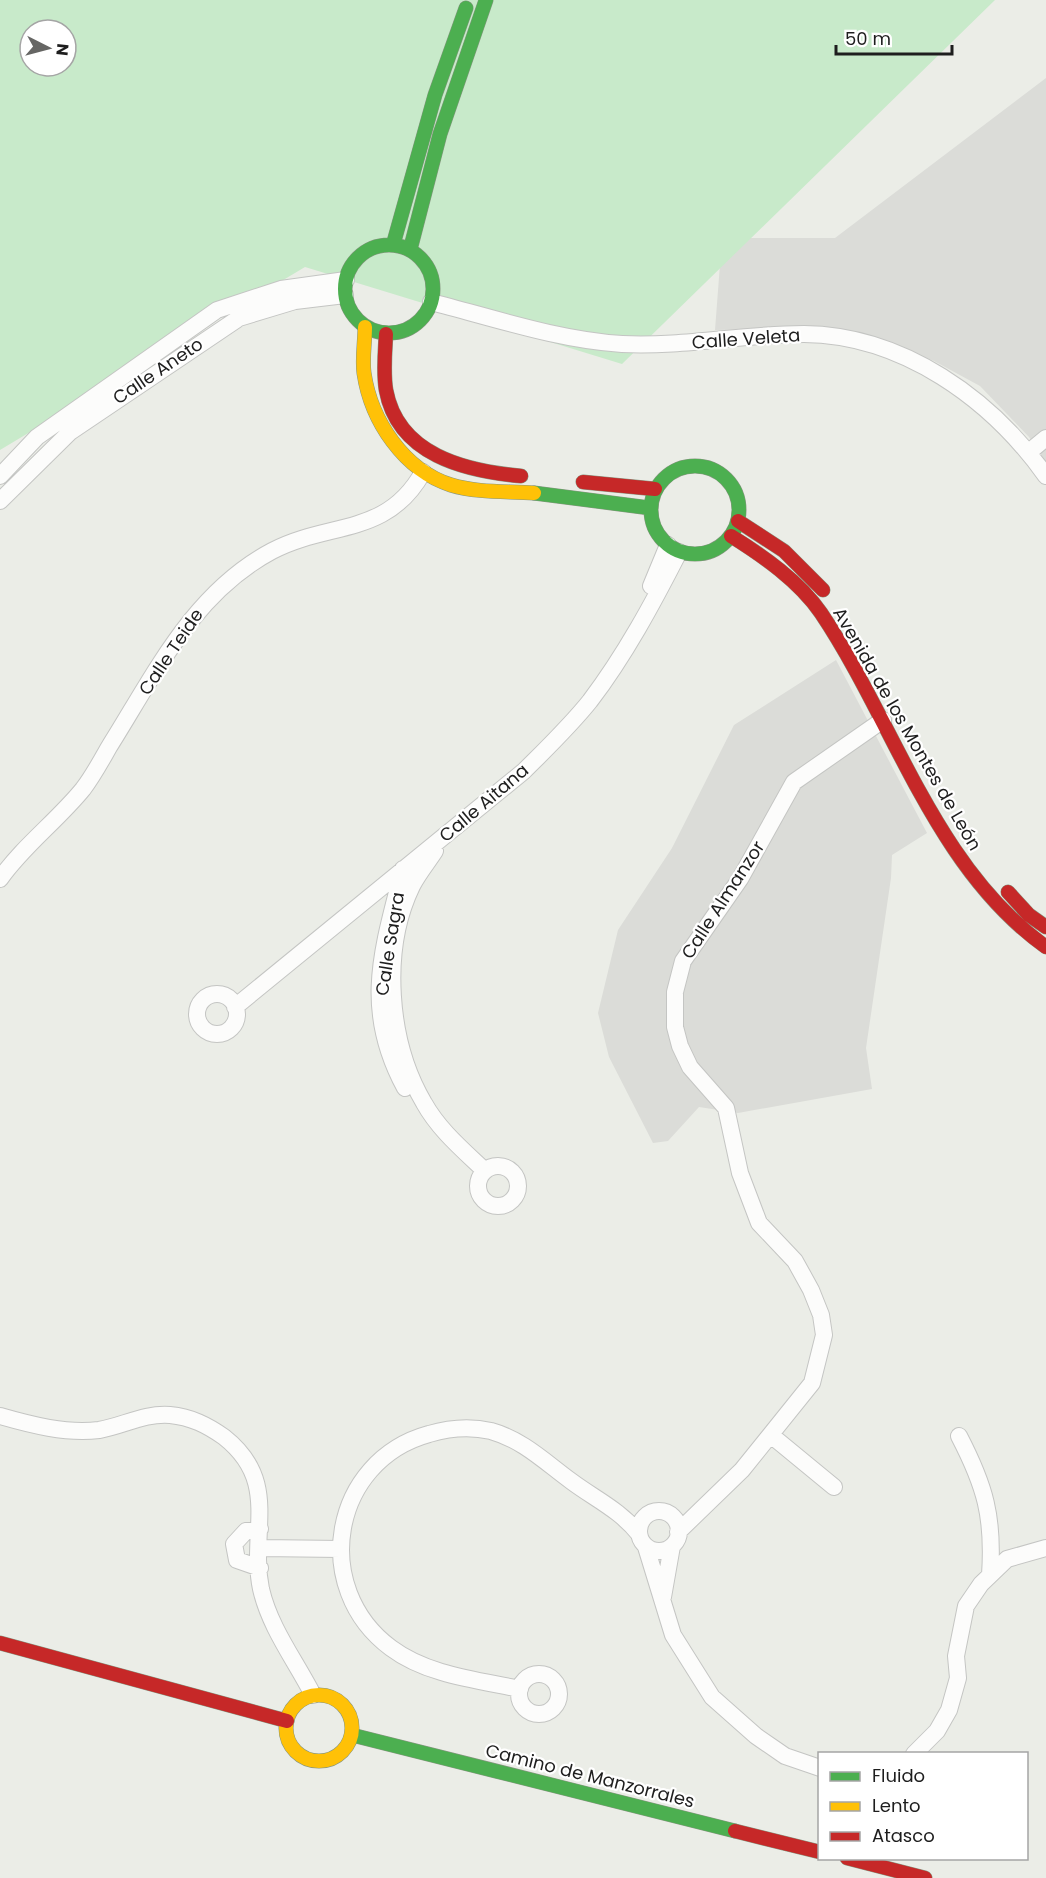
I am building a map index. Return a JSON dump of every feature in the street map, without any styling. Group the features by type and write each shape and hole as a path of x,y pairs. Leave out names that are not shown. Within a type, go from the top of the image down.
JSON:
{"street":[{"path":"393,245 428,112 444,62 470,0"},
{"path":"410,250 440,134 486,0"},
{"path":"381,245 393,245 410,250 422,260 430,272 434,287 425,316 414,326 401,332 386,334 365,327 352,313 345,287 358,257 381,245"},
{"name":"Calle Aneto","path":"0,476 37,438 217,310 280,289 345,287"},
{"name":"Calle Aneto","path":"0,501 70,432 239,318 345,287"},
{"name":"Calle Veleta","path":"431,302 586,340 622,344 660,344 805,334 859,342 900,355 946,379 980,403 1029,452 1046,476"},
{"path":"365,327 364,376 373,409 387,434 406,457 423,472 449,484 475,489 591,498 650,508"},
{"path":"386,334 384,374 388,399 410,436 430,454 451,465 473,472 530,477"},
{"path":"1029,452 1046,438"},
{"path":"690,465 711,468 729,480 736,493 739,507 738,521 730,537 707,553 693,554 673,548 655,528 650,508 655,489 664,477 676,469 690,465"},
{"name":"Calle Teide","path":"0,879 83,789 183,627 209,598 233,577 273,551 381,516 412,491 423,472"},
{"path":"564,480 655,489"},
{"name":"Avenida de los Montes de León","path":"738,521 770,539 830,597"},
{"name":"Avenida de los Montes de León","path":"730,537 761,554 791,579 820,612 968,871 982,890 1020,929 1046,947"},
{"name":"Calle Aitana","path":"405,864 446,835 524,771 590,700 654,602 673,548"},
{"name":"Calle Aitana","path":"232,1003 388,894 405,864 507,776 579,698 650,589 673,548"},
{"name":"Avenida de los Montes de León","path":"852,637 869,666"},
{"name":"Calle Almanzor","path":"675,1539 707,1502 726,1489 772,1436 812,1383 824,1335 821,1316 811,1290 795,1261 759,1223 740,1173 726,1108 690,1066 680,1046 675,1027 675,992 683,961 740,879 794,782 883,720"},
{"name":"Calle Sagra","path":"388,894 412,886 446,835"},
{"name":"Avenida de los Montes de León","path":"977,856 1029,915 1046,927"},
{"name":"Calle Sagra","path":"405,864 388,894 399,924 392,982 395,1029 406,1064 424,1103 446,1134 483,1175"},
{"path":"0,1416 67,1430 98,1430 146,1416 170,1415 198,1420 237,1447 256,1476 261,1500 261,1588 274,1627 313,1695"},
{"name":"Calle Almanzor","path":"520,1689 429,1669 391,1648 361,1619 340,1566 340,1531 365,1474 387,1452 415,1437 452,1427 490,1431 519,1442 573,1482 611,1505 643,1540"},
{"path":"772,1436 834,1487"},
{"path":"959,1436 977,1471 987,1500 992,1553 990,1575"},
{"name":"Calle Almanzor","path":"611,1505 659,1513 707,1502"},
{"path":"662,1603 667,1562 675,1539 676,1521 659,1513 641,1521 643,1540 662,1603 680,1649 712,1697 756,1736 785,1756 818,1768"},
{"path":"260,1529 246,1531 234,1544 237,1560 260,1568"},
{"path":"643,1540 659,1551 675,1539"},
{"path":"260,1548 340,1549"},
{"path":"916,1752 937,1731 949,1710 958,1678 956,1656 960,1624 966,1606 990,1575 1007,1559 1046,1548"},
{"path":"0,1643 287,1721"},
{"path":"313,1695 335,1698 350,1714 352,1735 341,1753 322,1761 312,1760 294,1750 286,1731 287,1721 296,1704 313,1695"},
{"name":"Camino de Manzorrales","path":"352,1735 818,1852"},
{"path":"855,1860 925,1878"}],"shaded area":[{"path":"1046,78 1046,462 1029,437 980,386 934,361 883,340 832,328 715,330 722,238 835,238"},
{"path":"836,660 927,833 892,855 891,878 866,1048 872,1089 738,1113 699,1107 668,1141 653,1143 609,1057 598,1013 618,930 672,848 734,725"}],"green space":[{"path":"0,0 995,0 622,364 305,267 0,450"}],"traffic: fast":[{"path":"410,250 440,134 486,0"},
{"path":"393,245 435,95 466,8"},
{"path":"389,245 414,252 426,264 433,289 426,314 414,326 389,333 364,326 352,314 345,289 352,264 364,252 389,245"},
{"path":"686,466 704,466 720,473 732,485 739,501 739,510 739,519 732,535 720,547 704,554 686,554 670,547 658,535 651,519 651,501 658,485 670,473 686,466"},
{"path":"534,493 650,508"},
{"path":"352,1735 735,1831"}],"traffic: slow":[{"path":"365,327 363,367 368,391 382,426 405,456 434,478 461,488 534,493"},
{"path":"319,1695 332,1697 347,1710 352,1728 350,1741 337,1756 319,1761 306,1759 291,1746 286,1728 288,1715 301,1700 319,1695"}],"traffic: jam":[{"path":"386,334 384,369 386,390 393,412 404,430 437,456 457,464 478,470 521,476"},
{"path":"583,482 655,489"},
{"path":"738,521 784,551 823,590"},
{"path":"731,536 780,570 812,601 847,656 945,835 974,877 1007,914 1046,947"},
{"path":"1008,892 1029,915 1046,927"},
{"path":"0,1643 287,1721"},
{"path":"735,1831 818,1852"},
{"path":"855,1860 925,1878"}]}
